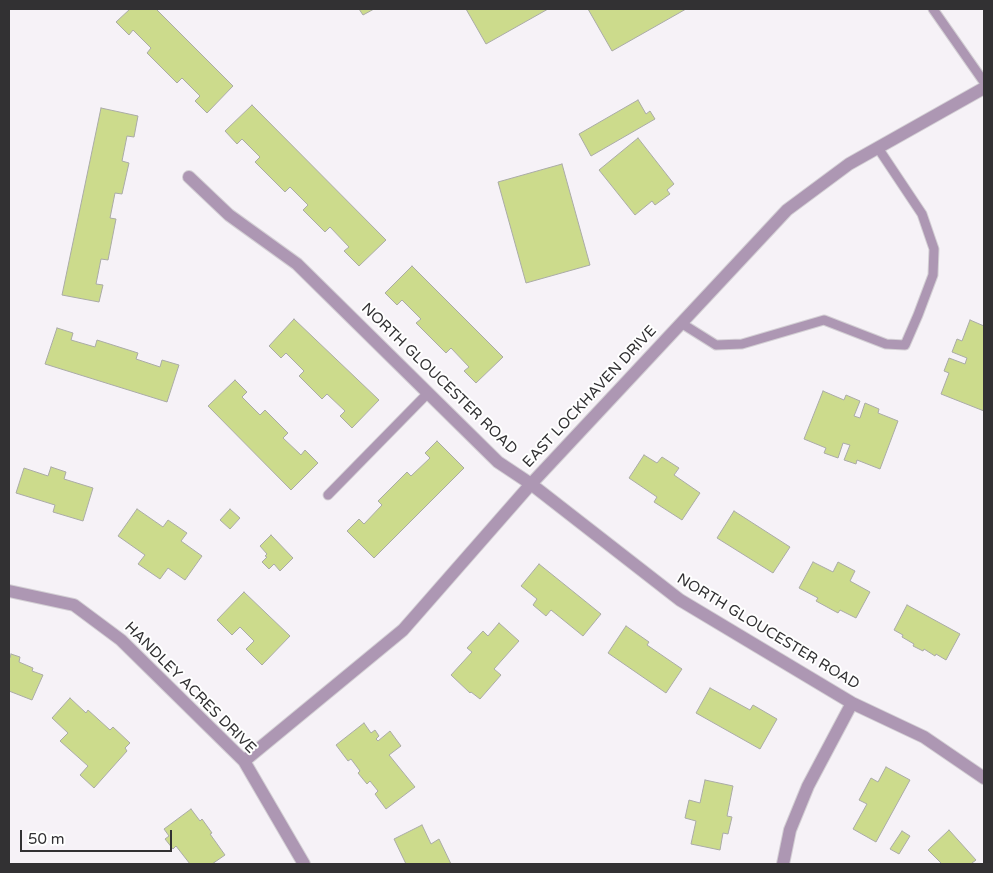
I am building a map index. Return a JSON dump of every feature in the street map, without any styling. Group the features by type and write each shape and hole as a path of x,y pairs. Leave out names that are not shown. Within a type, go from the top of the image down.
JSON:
{"street":[{"name":"EAST LOCKHAVEN DRIVE","path":"244,761 402,630 532,484 787,210 849,164 984,88"},
{"name":"NORTH GLOUCESTER ROAD","path":"189,176 229,216 297,264 498,462 532,484 680,600 852,702 924,738 984,778"},
{"name":"HANDLEY ACRES DRIVE","path":"9,591 74,605 121,640 244,761 304,864"},
{"path":"783,864 790,830 808,786 852,702"}],"lane":[{"path":"933,9 984,82"},
{"path":"681,324 716,345 742,344 824,320 886,344 905,345 932,276 934,250 922,214 878,148"},
{"path":"328,496 428,393"}],"building":[{"path":"130,9 156,9 233,86 207,113 195,101 200,96 182,78 177,83 147,53 151,48 133,30 129,35 116,22"},
{"path":"359,9 374,9 363,15"},
{"path":"466,9 548,9 486,44"},
{"path":"588,9 686,9 612,51"},
{"path":"638,100 646,114 650,111 655,119 591,156 579,134"},
{"path":"252,105 386,240 359,266 344,251 349,247 330,227 325,232 303,210 308,205 290,187 285,192 255,162 260,157 242,139 237,144 225,131"},
{"path":"101,108 138,116 134,137 127,136 122,161 129,163 122,194 115,193 110,218 116,219 108,260 101,259 96,284 103,285 99,302 62,295"},
{"path":"638,138 674,184 667,190 670,194 655,205 652,201 635,215 599,170"},
{"path":"562,164 590,265 526,283 498,182"},
{"path":"412,266 503,357 476,383 464,371 469,367 451,348 446,353 416,323 421,319 402,300 397,305 385,293"},
{"path":"294,319 379,400 352,428 340,416 345,411 327,394 322,399 299,376 304,371 286,353 281,358 269,346"},
{"path":"970,320 984,326 984,411 941,394 949,373 944,371 949,358 965,364 967,358 952,352 957,339 962,341"},
{"path":"57,328 73,333 71,340 95,347 97,340 138,353 136,359 160,367 162,360 179,365 167,402 45,364"},
{"path":"235,380 247,392 242,397 260,415 265,410 288,433 283,438 301,455 305,450 318,463 291,490 208,406"},
{"path":"823,391 844,400 846,395 860,401 854,416 860,418 865,403 879,409 878,413 898,421 880,469 857,460 856,464 844,460 850,445 843,443 838,458 824,453 826,448 804,439"},
{"path":"437,441 464,468 374,558 347,531 359,519 364,524 382,505 378,501 407,472 411,476 430,458 425,453"},
{"path":"644,455 657,463 662,457 679,468 674,475 700,493 682,520 654,502 657,497 629,478"},
{"path":"51,467 66,472 64,479 93,488 83,521 53,512 55,505 16,493 24,468 48,476"},
{"path":"137,509 163,527 168,520 187,533 181,541 202,556 185,580 168,568 160,579 138,564 145,555 118,536"},
{"path":"230,509 240,518 230,529 220,520"},
{"path":"734,511 790,547 773,573 717,538"},
{"path":"271,535 293,558 280,571 274,564 269,569 262,562 267,557 265,556 267,554 260,546"},
{"path":"813,562 833,572 838,562 855,571 850,581 870,592 856,618 840,610 838,613 816,601 818,598 799,588"},
{"path":"539,564 601,614 583,636 551,610 546,616 533,605 537,599 521,586"},
{"path":"244,592 290,636 262,665 246,649 254,641 240,627 232,635 217,620"},
{"path":"907,605 960,634 946,660 936,654 935,656 924,649 923,651 913,646 914,644 894,630"},
{"path":"499,623 519,641 494,669 501,675 480,699 470,693 451,675 472,652 467,648 483,631 488,636"},
{"path":"626,626 649,642 647,645 682,669 666,693 608,653"},
{"path":"11,654 20,657 19,662 33,668 32,671 43,675 32,700 9,691 9,658"},
{"path":"710,688 750,710 753,705 777,719 760,749 696,713"},
{"path":"70,698 86,713 88,710 110,730 113,727 130,743 125,748 127,751 94,788 80,775 88,766 60,741 68,733 52,718"},
{"path":"364,723 371,733 375,730 379,736 376,739 378,741 390,731 401,746 389,755 415,787 386,809 375,794 378,791 370,781 367,784 358,773 360,771 351,759 348,761 336,745"},
{"path":"886,767 910,780 876,842 853,829 867,804 859,800 871,778 878,782"},
{"path":"705,780 733,786 727,816 732,817 728,834 723,833 720,850 691,844 696,821 685,818 689,800 700,803"},
{"path":"191,809 200,821 202,819 225,855 212,864 190,864 176,846 173,849 165,839 169,836 164,829"},
{"path":"422,825 431,844 439,839 451,864 406,864 394,839"},
{"path":"949,830 976,860 972,863 974,864 942,864 928,850"},
{"path":"902,831 910,836 899,854 890,849"}]}
